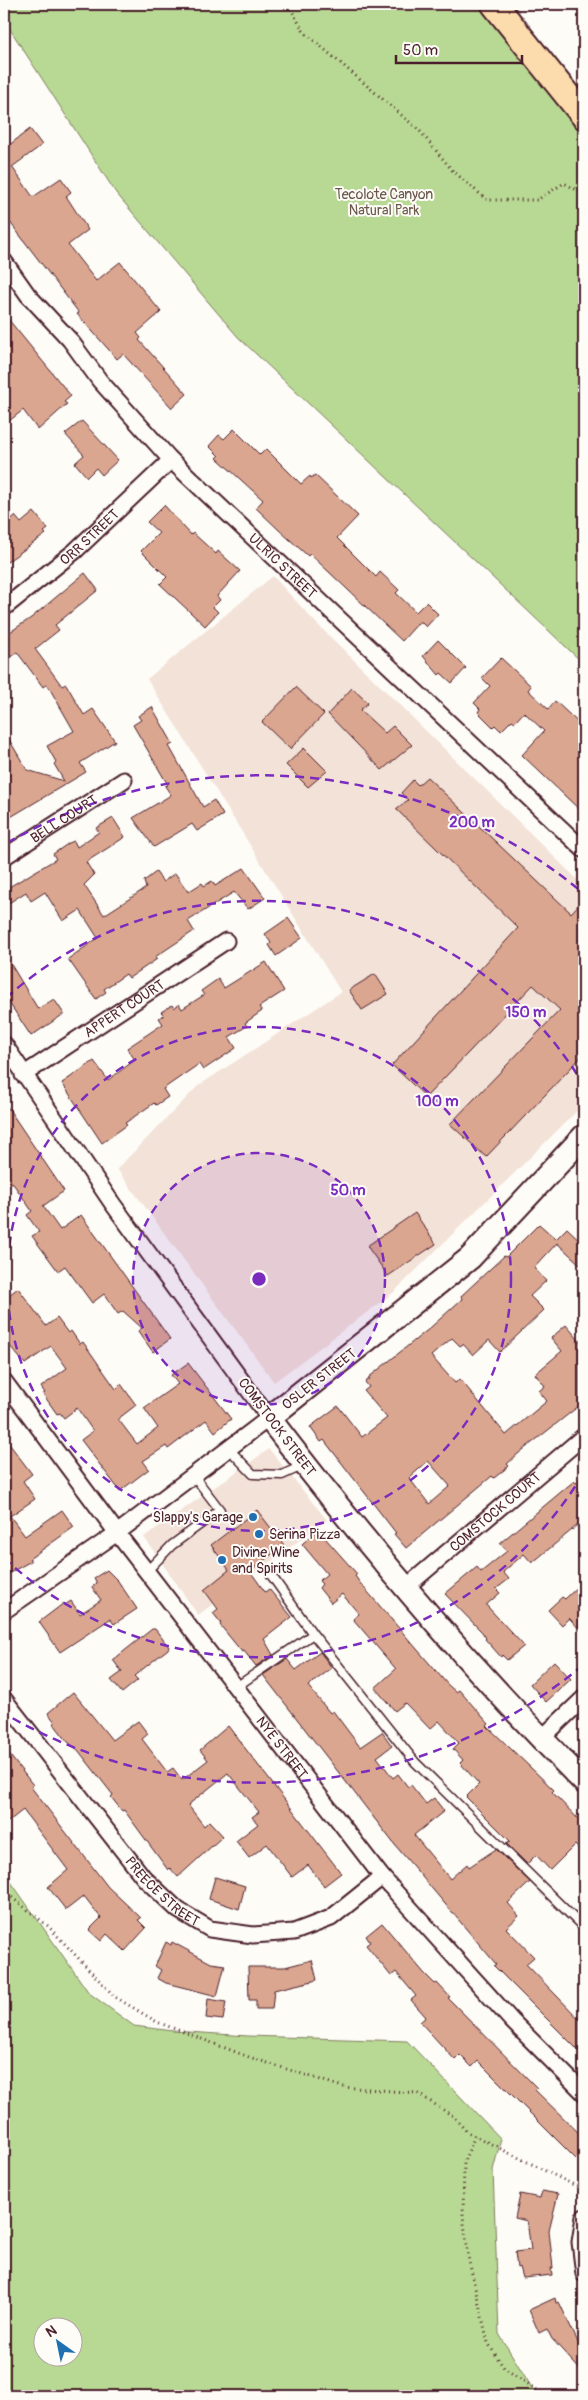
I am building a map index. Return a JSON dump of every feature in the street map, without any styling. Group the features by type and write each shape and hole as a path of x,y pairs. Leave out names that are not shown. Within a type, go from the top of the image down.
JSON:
{"main road":[{"path":"494,4 584,116"}],"street":[{"name":"ULRIC STREET","path":"4,261 28,295 70,340 100,380 171,460 584,850"},
{"name":"ORR STREET","path":"4,608 75,551 171,460"},
{"name":"BELL COURT","path":"4,857 124,780"},
{"name":"APPERT COURT","path":"23,1075 226,941"},
{"name":"COMSTOCK STREET","path":"4,1044 23,1075 112,1203 269,1418 305,1464 405,1588 542,1739 584,1782"},
{"name":"OSLER STREET","path":"4,1611 117,1533 194,1476 470,1258 584,1136"},
{"name":"NYE STREET","path":"4,1381 117,1533 382,1877 512,2021 584,2093"},
{"name":"COMSTOCK COURT","path":"405,1588 584,1436"},
{"path":"542,1739 584,1698"},
{"name":"PREECE STREET","path":"4,1699 144,1878 178,1910 210,1930 253,1935 294,1932 331,1918 382,1877"},
{"path":"584,2217 580,2242 584,2274"}],"lane":[{"path":"229,1449 253,1474 282,1475 305,1464"},
{"path":"147,1571 172,1545 220,1510 194,1476"},
{"path":"271,1575 313,1634 415,1762 584,1928"},
{"path":"236,1687 313,1634"}],"path":[{"path":"288,4 304,32 419,130 452,170 487,200 537,200 564,183 584,194"},
{"path":"4,1892 48,1926 115,1996 157,2022 249,2057 342,2086 417,2093 453,2116 467,2132 584,2190"},
{"path":"475,2136 464,2161 463,2216 469,2261 488,2343 504,2368 546,2396"}],"shaded area":[{"path":"273,576 315,622 584,886 584,1104 394,1292 274,1382 117,1169 198,1086 341,992 147,679"},
{"path":"269,1449 327,1520 198,1615 144,1537"}],"green space":[{"name":"Tecolote Canyon Natural Park","path":"4,4 478,4 584,132 584,664 238,337 116,193 4,20"},
{"path":"4,1872 89,1993 134,2026 173,2031 248,2036 407,2041 501,2139 493,2170 499,2334 537,2396 4,2396"}],"building":[{"path":"30,129 42,145 12,167 33,197 61,178 71,192 66,196 88,230 68,245 96,281 120,262 161,312 137,333 141,338 139,340 187,394 172,408 123,354 117,359 77,314 79,313 9,221 4,225 4,149"},
{"path":"4,314 71,396 64,402 67,404 38,430 23,410 4,425"},
{"path":"82,421 118,460 102,475 96,468 87,477 75,463 84,455 65,434"},
{"path":"234,429 260,455 266,449 301,484 310,476 311,478 315,475 358,516 337,538 376,577 380,572 399,590 396,593 416,612 426,602 438,614 426,627 420,621 402,641 310,554 308,556 256,508 263,500 217,458 219,456 209,446 219,435 224,439"},
{"path":"164,505 191,535 193,533 216,554 218,551 240,571 217,596 220,600 213,607 218,612 205,626 160,584 167,577 141,551 159,533 147,522"},
{"path":"34,512 48,529 44,532 46,534 4,564 4,525 15,516 21,523"},
{"path":"85,573 98,590 55,625 59,630 35,649 62,686 66,684 84,715 93,709 115,741 80,763 86,772 4,821 4,731 27,770 64,781 54,764 56,762 47,746 74,731 47,684 43,687 17,652 4,662 4,636 31,618"},
{"path":"438,640 466,668 452,683 441,673 439,675 423,656"},
{"path":"501,658 531,686 528,690 548,709 555,701 584,728 584,774 578,781 584,787 584,814 522,755 544,731 524,712 515,722 512,720 501,731 495,725 493,727 478,712 480,709 474,703 490,686 482,678"},
{"path":"296,687 324,714 290,749 262,722"},
{"path":"352,688 368,703 360,710 385,733 393,726 412,745 382,770 328,714"},
{"path":"152,707 173,744 169,746 203,807 214,800 223,815 197,831 192,824 154,847 133,818 171,795 165,786 168,785 133,725 141,720 138,716"},
{"path":"304,748 327,771 308,787 286,765"},
{"path":"427,777 571,913 584,899 584,1054 486,1157 450,1124 560,1010 533,985 426,1097 392,1065 518,928 396,809 408,800 401,793 413,780 418,785"},
{"path":"113,818 125,837 86,862 94,875 84,885 104,915 146,888 144,881 156,872 163,882 175,873 188,892 202,883 204,886 212,881 215,886 244,868 265,898 248,909 234,892 188,921 194,931 155,957 157,959 129,978 126,974 104,989 106,992 96,999 68,959 98,938 80,910 63,921 45,892 31,901 26,892 4,906 4,890 56,859 53,854 69,843 74,841 77,847 99,832 96,828"},
{"path":"288,918 302,938 276,956 265,934"},
{"path":"4,953 38,1009 54,999 64,1014 31,1036 4,995"},
{"path":"266,962 284,991 259,1007 262,1011 245,1023 247,1026 229,1037 236,1048 203,1070 199,1064 163,1089 168,1097 156,1105 154,1103 125,1123 127,1125 102,1143 62,1083 94,1061 108,1080 135,1060 127,1048 163,1024 159,1018 164,1015 161,1012 172,1005 174,1008 179,1004 182,1009 204,995 201,991 218,979 224,988"},
{"path":"375,974 388,994 362,1010 349,990"},
{"path":"4,1102 64,1191 43,1206 60,1230 81,1215 170,1339 153,1352 138,1331 142,1328 123,1311 118,1314 104,1294 92,1303 65,1266 58,1271 32,1236 39,1232 27,1215 32,1211 12,1182 4,1188"},
{"path":"415,1213 436,1244 388,1276 367,1246"},
{"path":"539,1224 556,1239 567,1228 584,1244 584,1268 557,1243 534,1268 546,1281 530,1296 544,1310 500,1352 489,1340 473,1355 463,1344 460,1346 452,1338 431,1356 455,1383 460,1379 506,1435 547,1401 539,1391 545,1386 535,1374 562,1351 551,1338 566,1325 584,1346 584,1402 519,1453 507,1464 509,1466 494,1478 492,1476 406,1548 324,1440 321,1442 310,1427 338,1406 362,1437 387,1418 364,1391 369,1387 365,1382 430,1328 462,1299 461,1296 504,1256 506,1257","holes":["428,1461 450,1486 429,1504 409,1478"]},
{"path":"18,1288 46,1326 57,1318 68,1333 71,1331 80,1344 83,1342 116,1389 121,1384 136,1405 118,1419 137,1444 158,1428 144,1408 178,1384 171,1375 188,1363 231,1419 215,1432 206,1420 168,1449 166,1446 143,1461 149,1469 120,1491 81,1440 93,1431 77,1408 64,1418 60,1413 57,1414 43,1394 45,1393 41,1387 67,1368 51,1346 25,1364 4,1339 4,1299"},
{"path":"4,1437 32,1474 23,1481 35,1499 10,1516 25,1536 62,1510 74,1527 29,1559 31,1561 4,1576"},
{"path":"584,1475 584,1520 532,1563 524,1554 503,1572 509,1579 496,1589 500,1593 486,1605 524,1646 507,1660 502,1655 501,1657 485,1639 482,1632 445,1594 477,1567 481,1572 507,1551 500,1543 574,1481 576,1483"},
{"path":"257,1510 284,1545 250,1571 265,1592 269,1589 292,1617 264,1639 273,1655 256,1666 220,1625 221,1623 213,1613 218,1609 204,1590 229,1570 211,1545"},
{"path":"318,1530 357,1574 355,1576 360,1583 448,1685 456,1692 459,1690 489,1724 487,1726 554,1790 552,1792 584,1825 584,1854 575,1845 550,1870 536,1855 527,1864 506,1843 510,1841 466,1797 479,1784 460,1763 463,1760 453,1749 459,1743 439,1721 430,1729 405,1703 395,1711 375,1688 396,1669 353,1619 359,1614 342,1594 331,1603 319,1588 322,1584 319,1581 327,1574 302,1544"},
{"path":"107,1570 118,1581 137,1609 114,1624 110,1619 60,1652 39,1622 64,1603 65,1605 71,1601 80,1614 101,1600 92,1587 97,1583 94,1578"},
{"path":"584,1581 584,1634 569,1618 562,1625 548,1610 562,1597 565,1599"},
{"path":"152,1629 155,1629 169,1647 134,1676 138,1680 122,1693 111,1680 122,1672 113,1660"},
{"path":"320,1652 332,1668 308,1686 330,1713 333,1711 360,1747 382,1732 392,1746 377,1757 393,1778 398,1774 408,1787 411,1785 426,1804 434,1798 444,1811 414,1835 450,1879 467,1864 469,1867 496,1849 530,1882 508,1903 519,1916 506,1928 534,1957 526,1964 584,2024 584,2056 494,1966 496,1964 395,1845 263,1675 287,1659 296,1670"},
{"path":"554,1661 571,1679 546,1702 530,1684"},
{"path":"73,1692 112,1740 138,1721 148,1734 142,1739 167,1772 173,1768 182,1780 208,1760 200,1750 228,1726 341,1873 324,1886 308,1865 292,1877 267,1844 249,1858 236,1841 258,1824 252,1817 259,1812 228,1773 188,1805 204,1826 209,1821 223,1836 178,1877 170,1868 168,1870 124,1810 122,1811 111,1797 113,1795 78,1750 68,1742 54,1724 55,1722 48,1713"},
{"path":"4,1748 33,1785 31,1787 108,1887 141,1918 138,1920 146,1928 125,1951 107,1934 101,1941 89,1930 101,1918 84,1896 66,1910 48,1887 68,1870 23,1810 4,1825"},
{"path":"215,1877 245,1886 239,1909 209,1899"},
{"path":"382,1923 424,1973 435,1984 437,1983 450,1997 448,1998 537,2088 535,2090 584,2138 584,2151 576,2159 478,2061 472,2067 460,2055 455,2060 420,2022 426,2017 411,2000 416,1996 396,1972 391,1976 366,1945 370,1942 366,1936"},
{"path":"166,1942 171,1945 172,1942 211,1963 225,1965 217,1996 166,1983 157,1978 161,1970 155,1966"},
{"path":"312,1960 317,1980 274,1990 272,2009 256,2009 256,2000 249,2000 248,1967 285,1967"},
{"path":"208,1999 226,2002 223,2020 206,2018"},
{"path":"542,2191 558,2194 549,2231 552,2275 523,2278 520,2267 517,2268 515,2252 531,2250 527,2221 515,2218 520,2194 540,2198"},
{"path":"555,2298 556,2303 559,2302 584,2355 584,2374 552,2339 547,2329 539,2333 529,2310"}],"place":[{"name":"Slappy's Garage","path":"253,1517"},
{"name":"Serina Pizza","path":"259,1534"},
{"name":"Divine Wine and Spirits","path":"222,1560"}]}
